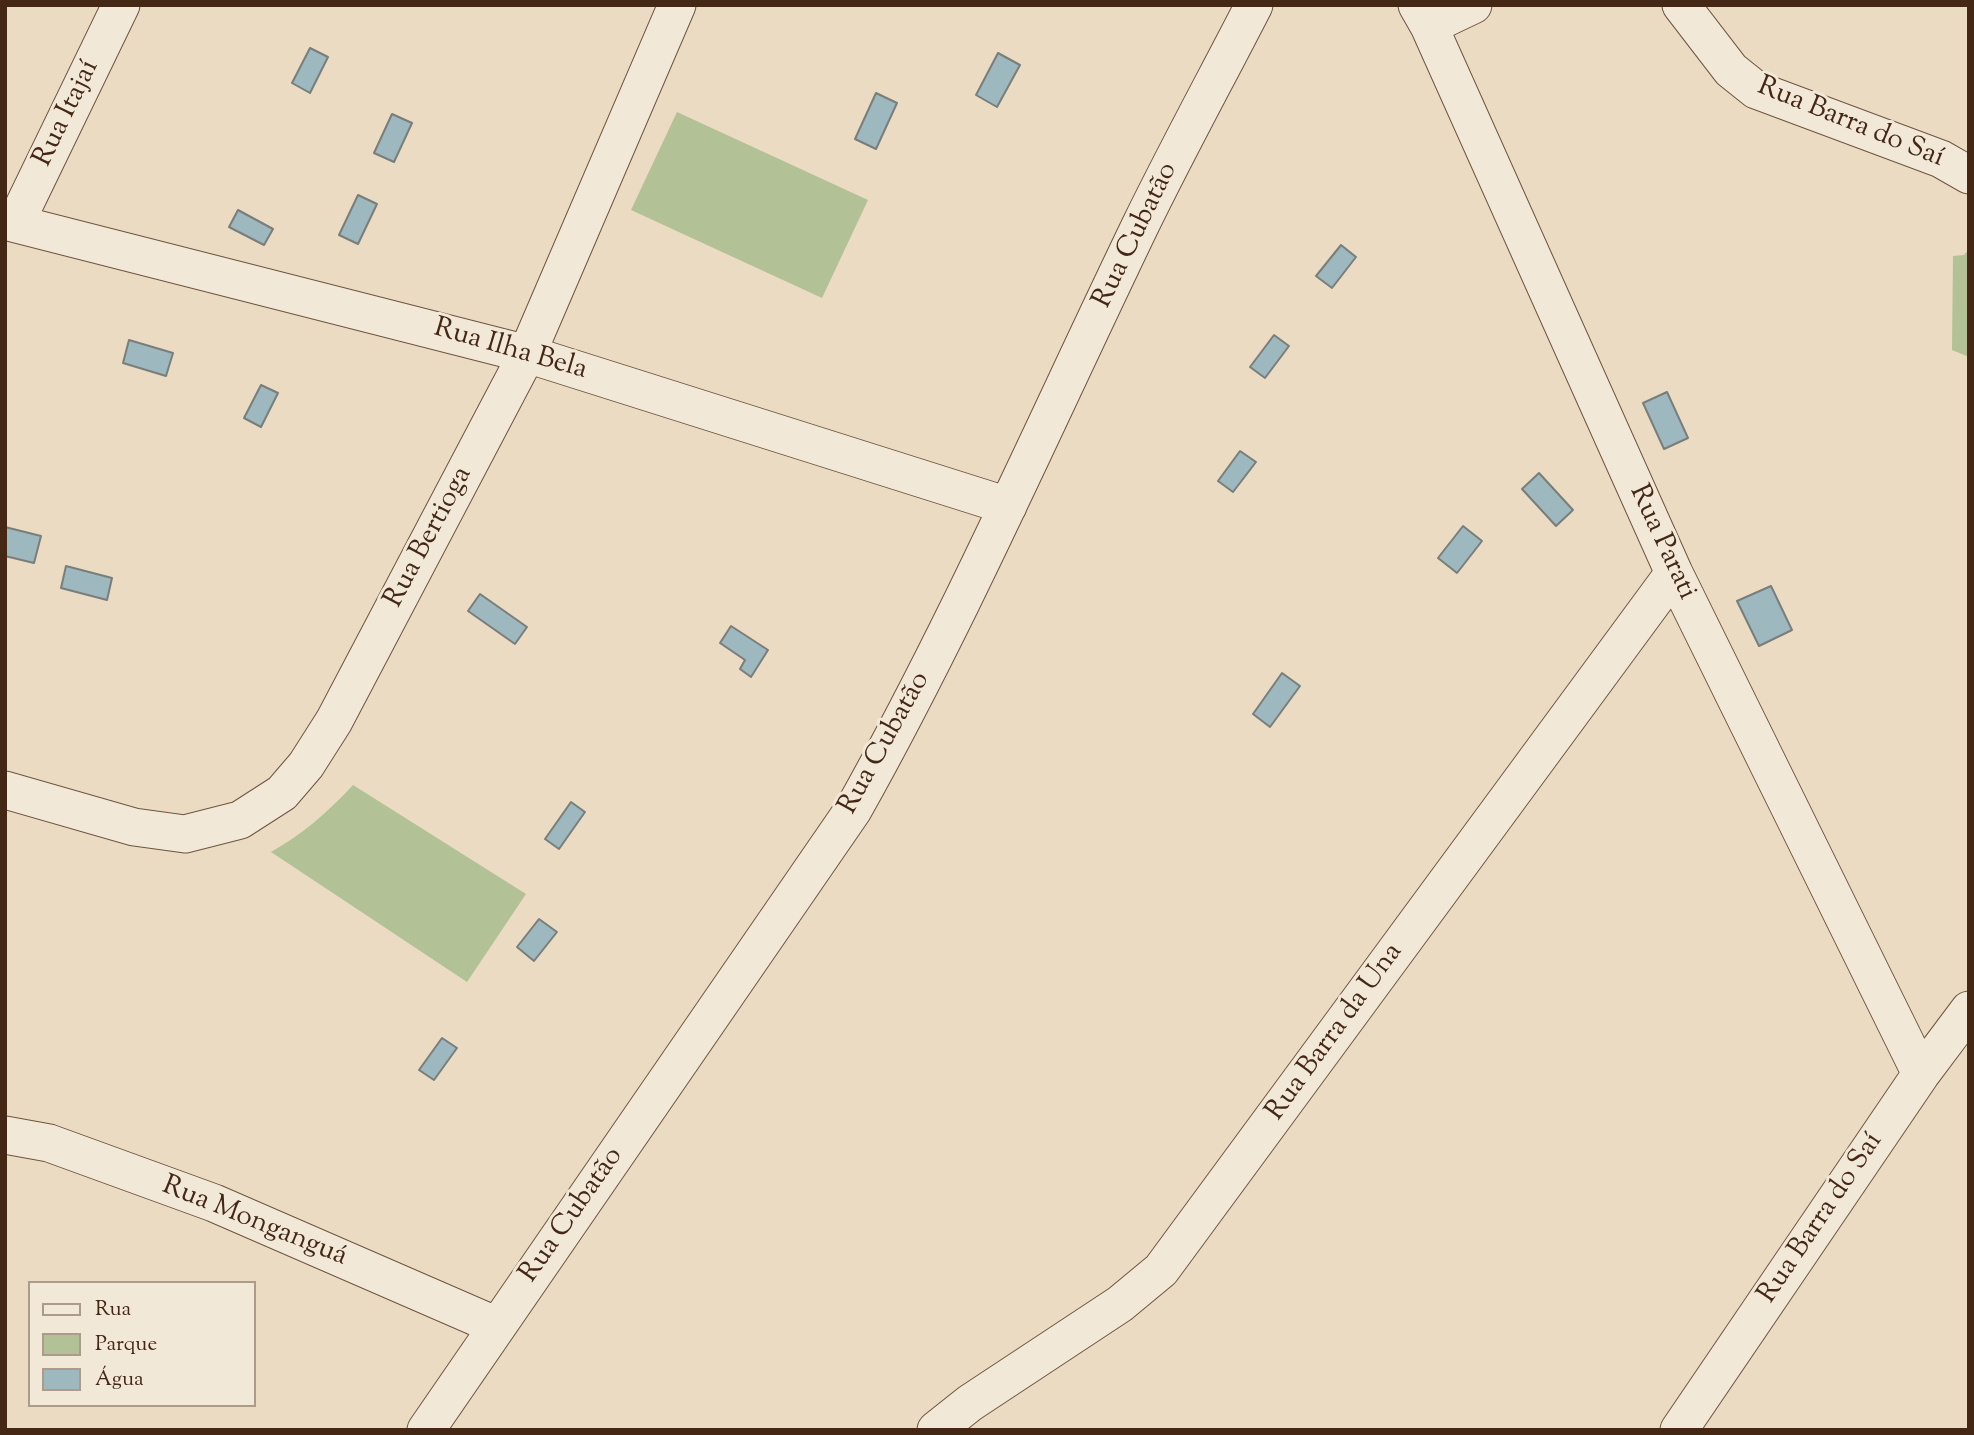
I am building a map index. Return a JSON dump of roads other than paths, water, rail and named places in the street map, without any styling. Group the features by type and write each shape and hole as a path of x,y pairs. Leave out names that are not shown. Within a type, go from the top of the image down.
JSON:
{"street":[{"name":"Rua Itajaí","path":"10,221 121,5"},
{"name":"Rua Bertioga","path":"5,790 134,827 186,834 240,820 282,793 306,765 334,721 527,354 677,5"},
{"name":"Rua Cubatão","path":"426,1430 853,810 894,737 1008,506 1141,224 1254,5"},
{"path":"1423,16 1473,5"},
{"name":"Rua Barra do Saí","path":"1681,5 1731,70 1756,90 1941,159 1969,175"},
{"name":"Rua Parati","path":"1423,16 1674,573 1921,1074"},
{"name":"Rua Ilha Bela","path":"10,221 527,354 1008,506"},
{"name":"Rua Barra da Una","path":"936,1430 970,1403 1120,1304 1161,1270 1674,573"},
{"name":"Rua Barra do Saí","path":"1679,1430 1921,1074 1969,1010"},
{"name":"Rua Monganguá","path":"5,1135 49,1143 214,1203 497,1326"}],"water":[{"path":"310,48 328,57 310,93 292,83"},
{"path":"998,53 1020,65 997,107 976,95"},
{"path":"876,93 897,103 876,149 855,139"},
{"path":"392,114 412,123 394,162 374,153"},
{"path":"358,195 377,204 358,244 339,235"},
{"path":"238,210 273,229 264,245 229,227"},
{"path":"1341,245 1356,257 1332,288 1316,276"},
{"path":"1274,335 1289,346 1265,378 1250,367"},
{"path":"129,340 173,353 166,376 123,363"},
{"path":"261,385 278,393 261,427 244,418"},
{"path":"1667,392 1688,438 1664,449 1643,403"},
{"path":"1240,451 1256,462 1233,492 1218,481"},
{"path":"1539,473 1573,510 1556,526 1522,489"},
{"path":"1463,526 1482,541 1457,573 1438,558"},
{"path":"5,527 41,536 34,563 5,556"},
{"path":"66,566 112,578 107,600 61,588"},
{"path":"1771,586 1792,630 1759,646 1737,601"},
{"path":"480,594 527,627 515,644 468,611"},
{"path":"731,626 768,650 751,677 740,669 745,660 720,643"},
{"path":"1282,673 1300,686 1270,727 1253,714"},
{"path":"571,802 585,812 559,849 545,839"},
{"path":"539,919 557,932 534,961 517,947"},
{"path":"442,1038 457,1048 434,1080 419,1070"}]}
